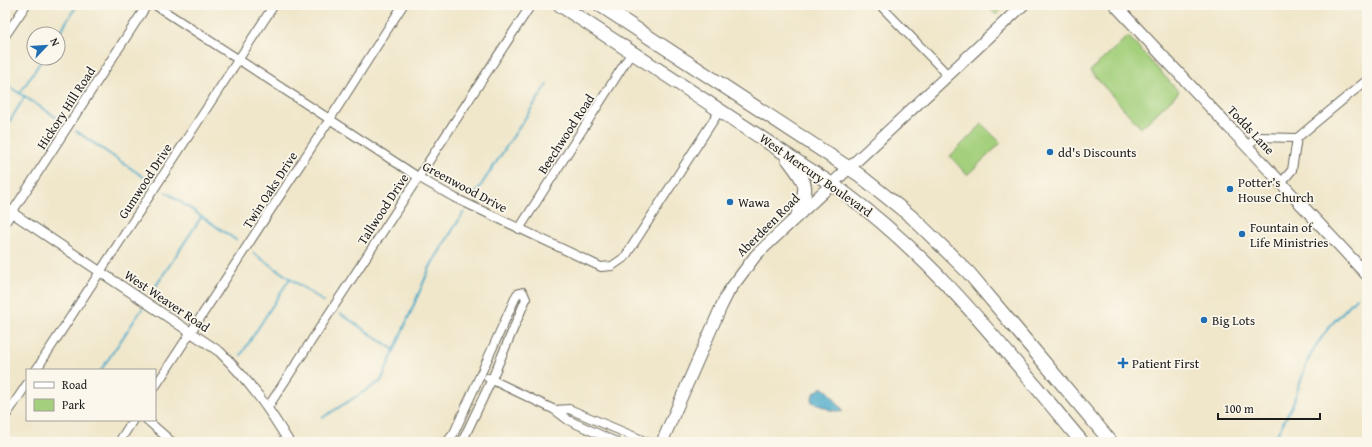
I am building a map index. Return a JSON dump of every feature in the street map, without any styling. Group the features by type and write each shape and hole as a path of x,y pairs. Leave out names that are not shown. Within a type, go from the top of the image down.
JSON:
{"highway":[{"name":"West Mercury Boulevard","path":"560,5 831,183 883,223 944,280 982,322 1082,442"},
{"name":"West Mercury Boulevard","path":"600,5 848,167 868,181 913,218 959,262 1111,442"},
{"path":"782,151 800,175 805,185 805,194 798,214"}],"main road":[{"name":"Aberdeen Road","path":"662,442 712,326 729,291 756,255 947,74 1023,5"},
{"name":"Todds Lane","path":"1115,5 1367,275"}],"street":[{"path":"5,36 26,5"},
{"name":"Hickory Hill Road","path":"5,223 9,210 148,5"},
{"name":"Greenwood Drive","path":"155,5 418,177 455,198 596,266 606,267 616,263 628,252 720,110"},
{"name":"Gumwood Drive","path":"37,369 274,5"},
{"name":"Twin Oaks Drive","path":"156,385 330,120 403,5"},
{"name":"Tallwood Drive","path":"268,407 532,5"},
{"path":"880,5 947,74"},
{"name":"Beechwood Road","path":"519,229 632,52"},
{"path":"1247,146 1260,137 1297,138 1367,80"},
{"path":"1281,183 1292,170 1297,138"},
{"name":"West Weaver Road","path":"9,210 100,272 191,331 220,352 246,379 268,407 289,442"},
{"path":"447,442 454,433 517,294 523,292 526,299 492,379 462,442"},
{"path":"481,374 555,410 568,420 616,442"},
{"path":"5,417 26,386"},
{"path":"555,410 569,409 647,442"},
{"path":"119,442 132,421"},
{"path":"148,421 172,442"}],"green space":[{"path":"986,5 1006,5 996,15"},
{"path":"1128,36 1179,92 1141,128 1090,71"},
{"path":"982,124 1001,143 967,175 950,156"}],"water":[{"path":"822,387 828,391 842,409 842,412 830,410 812,402 811,399 814,393"}],"waterway":[{"path":"64,26 77,5"},
{"path":"20,93 38,66"},
{"path":"5,84 59,119"},
{"path":"474,196 547,85"},
{"path":"5,129 25,96"},
{"path":"76,131 148,180"},
{"path":"166,192 236,240"},
{"path":"322,418 381,381 431,265 464,212"},
{"path":"154,289 202,216"},
{"path":"253,253 324,302"},
{"path":"241,355 290,278"},
{"path":"1273,442 1292,406 1308,360 1317,344 1330,326 1356,298"},
{"path":"102,369 142,309"},
{"path":"341,314 394,350"}],"place":[{"name":"dd's Discounts","path":"1050,152"},
{"name":"Potter’s House Church","path":"1230,189"},
{"name":"Wawa","path":"730,202"},
{"name":"Fountain of Life Ministries","path":"1242,234"},
{"name":"Big Lots","path":"1204,320"},
{"name":"Patient First","path":"1123,363"}]}
